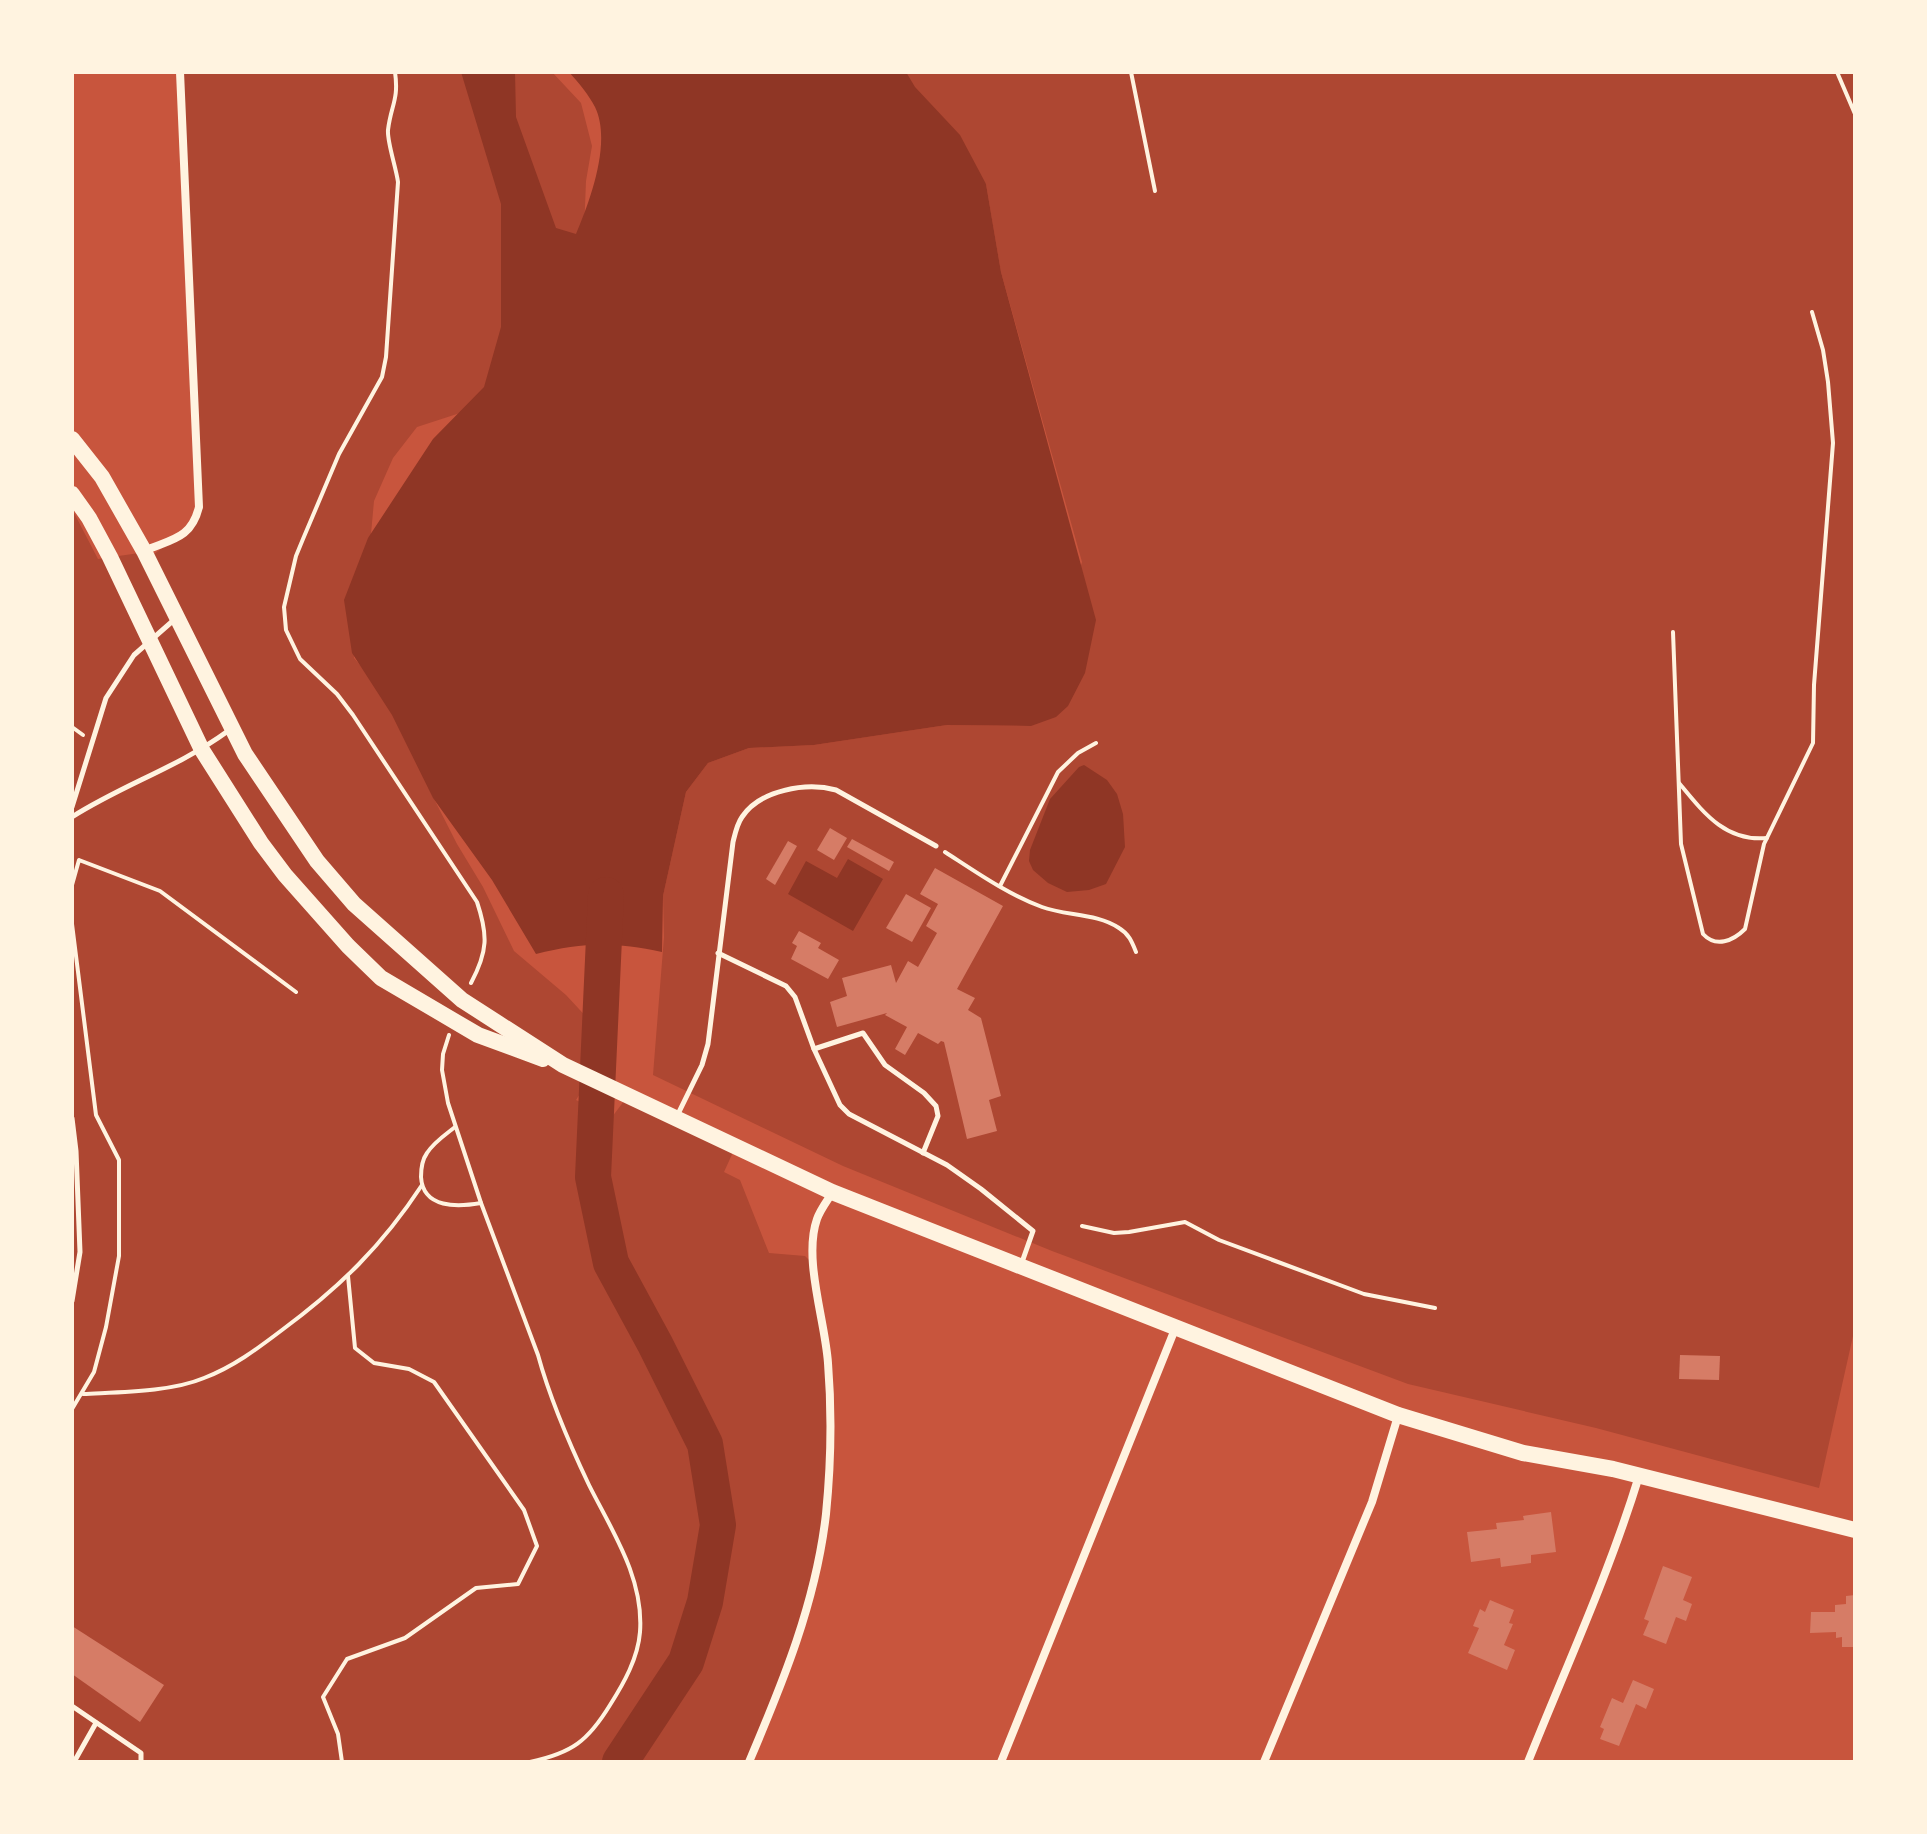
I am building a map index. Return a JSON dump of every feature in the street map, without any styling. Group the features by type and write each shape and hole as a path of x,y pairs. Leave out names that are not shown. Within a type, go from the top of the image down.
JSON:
{"main road":[{"path":"72,439 102,477 144,551 245,754 317,861 354,904 462,1000 563,1065"},
{"path":"72,494 110,557 202,750 261,843 348,946 381,978 453,1021 478,1035 563,1065 832,1192 1402,1416 1523,1453 1639,1476 1855,1530"}],"street":[{"path":"144,551 189,531 195,523 199,507 180,72"},
{"path":"749,1762 805,1617 826,1515 832,1414 828,1358 811,1253 817,1219 832,1192"},
{"path":"1001,1762 1175,1329"},
{"path":"1264,1762 1372,1502 1402,1416"},
{"path":"1528,1762 1587,1620 1639,1476"}],"lane":[{"path":"72,807 106,698 134,655 176,618"},
{"path":"72,817 113,792 162,772 202,750 233,728"},
{"path":"676,1118 702,1065 708,1044 733,842 740,819 751,806 768,795 807,787 836,790 936,846"},
{"path":"718,953 786,986 795,997 814,1049 840,1105 849,1114 947,1165 1033,1231 1020,1267"},
{"path":"814,1049 863,1033 885,1065 924,1093 936,1106 938,1116 923,1153"},
{"path":"72,1118 80,1252 72,1301"},
{"path":"72,1706 141,1753 141,1762"},
{"path":"74,1762 96,1723"}],"path":[{"path":"395,72 398,93 388,134 396,160 398,182 386,357 377,390 339,454 296,556 284,607 286,630 300,659 337,694 353,715 477,902 487,938 479,968 462,1000"},
{"path":"1131,72 1155,191"},
{"path":"1837,72 1855,114"},
{"path":"1673,632 1681,844 1703,934 1711,941 1728,941 1745,929 1754,880 1767,838 1813,743 1814,685 1833,443 1823,350 1812,312"},
{"path":"72,727 78,732"},
{"path":"1000,886 1058,772 1078,753 1096,743"},
{"path":"1677,781 1723,829 1744,838 1767,838"},
{"path":"936,846 1000,886 1044,908 1108,922 1130,937 1136,952"},
{"path":"72,885 79,860 160,891 296,992"},
{"path":"72,924 96,1115 119,1160 119,1256 113,1295 94,1372 72,1409"},
{"path":"453,1021 443,1054 442,1070 455,1127 538,1355 548,1391 622,1549 636,1591 640,1620 638,1648 623,1684 597,1726 573,1749 530,1762"},
{"path":"455,1127 425,1155 421,1168 422,1185 428,1195 441,1204 457,1207 481,1203"},
{"path":"83,1394 142,1391 202,1380 243,1359 348,1276 396,1223 422,1185"},
{"path":"1082,1226 1114,1233 1185,1222 1219,1240 1375,1298 1435,1308"},
{"path":"342,1762 338,1734 323,1697 347,1659 405,1638 476,1588 518,1584 537,1546 524,1510 434,1382 409,1369 374,1363 355,1348 348,1276"}],"shaded area":[{"path":"180,72 552,72 581,103 592,146 586,181 584,232 500,400 417,427 393,458 374,501 370,545 350,592 354,658 406,719 430,791 514,951 566,995 592,1023 599,1056 576,1100 612,1117 627,1097 734,1150 724,1172 740,1180 769,1253 805,1256 809,1260 826,1342 832,1445 817,1567 781,1695 751,1762 72,1762 72,509 98,559 146,552 154,554 194,520 199,499"},
{"path":"461,72 515,72 516,117 556,228 576,234 593,189 601,137 595,107 569,72 906,72 915,87 960,135 986,184 1001,272 1096,620 1085,673 1068,706 1056,717 1031,726 947,725 814,745 749,748 708,763 686,792 663,896 662,952 599,945 536,954 492,880 433,798 392,715 352,653 344,600 368,538 433,439 484,387 501,327 501,204"},
{"path":"866,72 1855,72 1855,1327 1819,1488 1596,1428 1408,1384 1052,1251 843,1166 653,1075 664,937 663,896 686,792 708,763 749,748 814,745 947,725 1031,726 1082,562 1001,272 986,184"},
{"path":"1084,765 1107,780 1117,794 1123,814 1125,847 1106,884 1089,890 1067,892 1048,883 1033,870 1029,861 1030,850 1050,799"},
{"path":"848,859 883,879 853,931 788,894 806,861 837,878"}],"building":[{"path":"830,828 847,838 834,860 817,850"},
{"path":"852,839 894,862 889,871 847,847"},
{"path":"788,841 797,846 775,885 766,879"},
{"path":"935,868 1003,906 957,989 975,998 968,1010 981,1018 1001,1096 989,1100 997,1131 967,1139 944,1042 938,1044 918,1033 905,1055 895,1049 907,1027 885,1015 887,1013 837,1027 830,1002 847,996 842,978 891,965 896,983 908,961 918,967 937,933 926,926 938,904 920,894"},
{"path":"906,894 931,908 912,942 886,928"},
{"path":"799,931 821,943 818,948 839,960 828,979 791,959 797,946 792,943"},
{"path":"1680,1355 1720,1356 1719,1380 1679,1379"},
{"path":"1551,1512 1556,1552 1531,1555 1531,1563 1501,1567 1500,1558 1471,1562 1467,1532 1497,1529 1496,1523 1524,1520 1523,1516"},
{"path":"1663,1566 1692,1577 1683,1600 1692,1604 1686,1621 1676,1617 1666,1644 1643,1635 1649,1621 1644,1619"},
{"path":"1855,1595 1855,1647 1842,1647 1842,1637 1836,1638 1836,1632 1810,1633 1811,1612 1835,1612 1835,1605 1846,1604 1846,1596"},
{"path":"1490,1600 1514,1610 1509,1623 1513,1624 1504,1645 1515,1650 1507,1670 1468,1653 1479,1628 1473,1626 1480,1609 1485,1612"},
{"path":"72,1626 164,1685 140,1722 72,1674"},
{"path":"1633,1680 1654,1689 1646,1709 1636,1704 1619,1746 1600,1739 1604,1729 1600,1727 1612,1698 1623,1703"}],"waterway":[{"path":"606,895 593,1177 611,1263 705,1444 718,1525 705,1602 686,1662 620,1762"}]}
